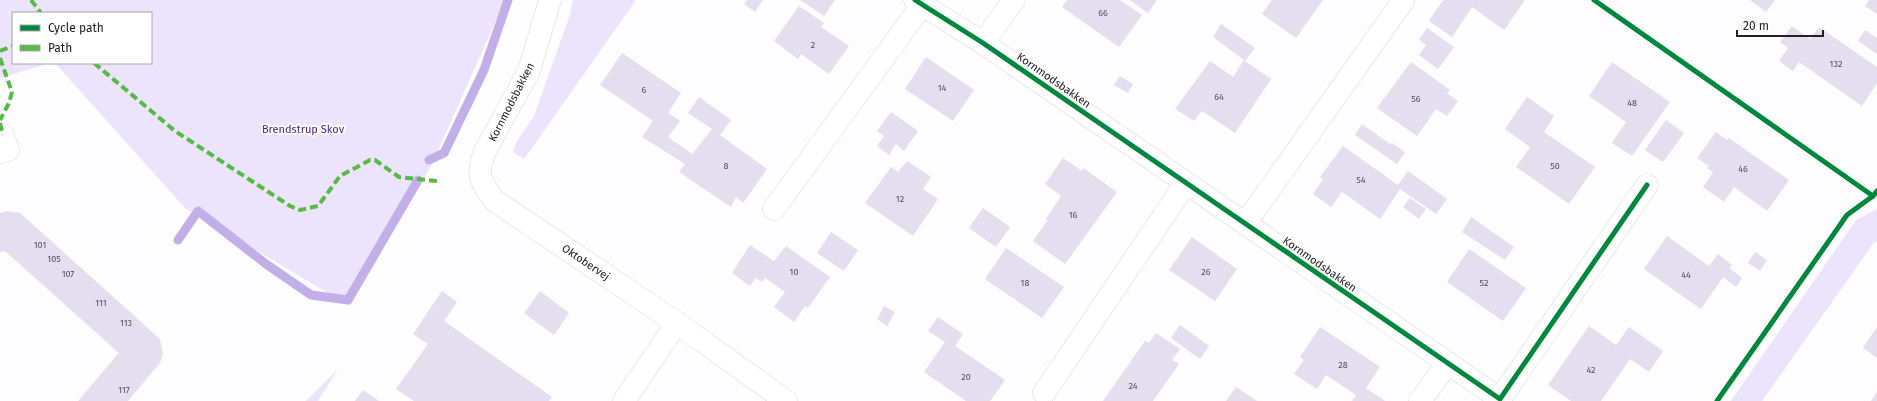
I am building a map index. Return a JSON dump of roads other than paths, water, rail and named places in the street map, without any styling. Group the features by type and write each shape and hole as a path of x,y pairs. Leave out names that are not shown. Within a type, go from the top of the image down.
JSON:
{"street":[{"name":"Kornmodsbakken","path":"495,200 486,190 480,178 480,164 485,151 529,71 550,0"},
{"path":"983,43 1014,0"},
{"path":"1245,224 1403,1"},
{"name":"Kornmodsbakken","path":"774,209 918,2 983,43 1447,364 1500,399 1647,186"},
{"path":"1044,393 1186,183"},
{"name":"Oktobervej","path":"495,200 677,323 786,401"},
{"path":"624,401 677,323"},
{"path":"1420,401 1447,364"}],"waterway":[{"path":"429,160 444,153 484,70 508,0"},
{"path":"178,240 198,211 266,264 311,295 348,300 418,180"}],"park label":[{"name":"Brendstrup Skov","path":"303,129"}]}
